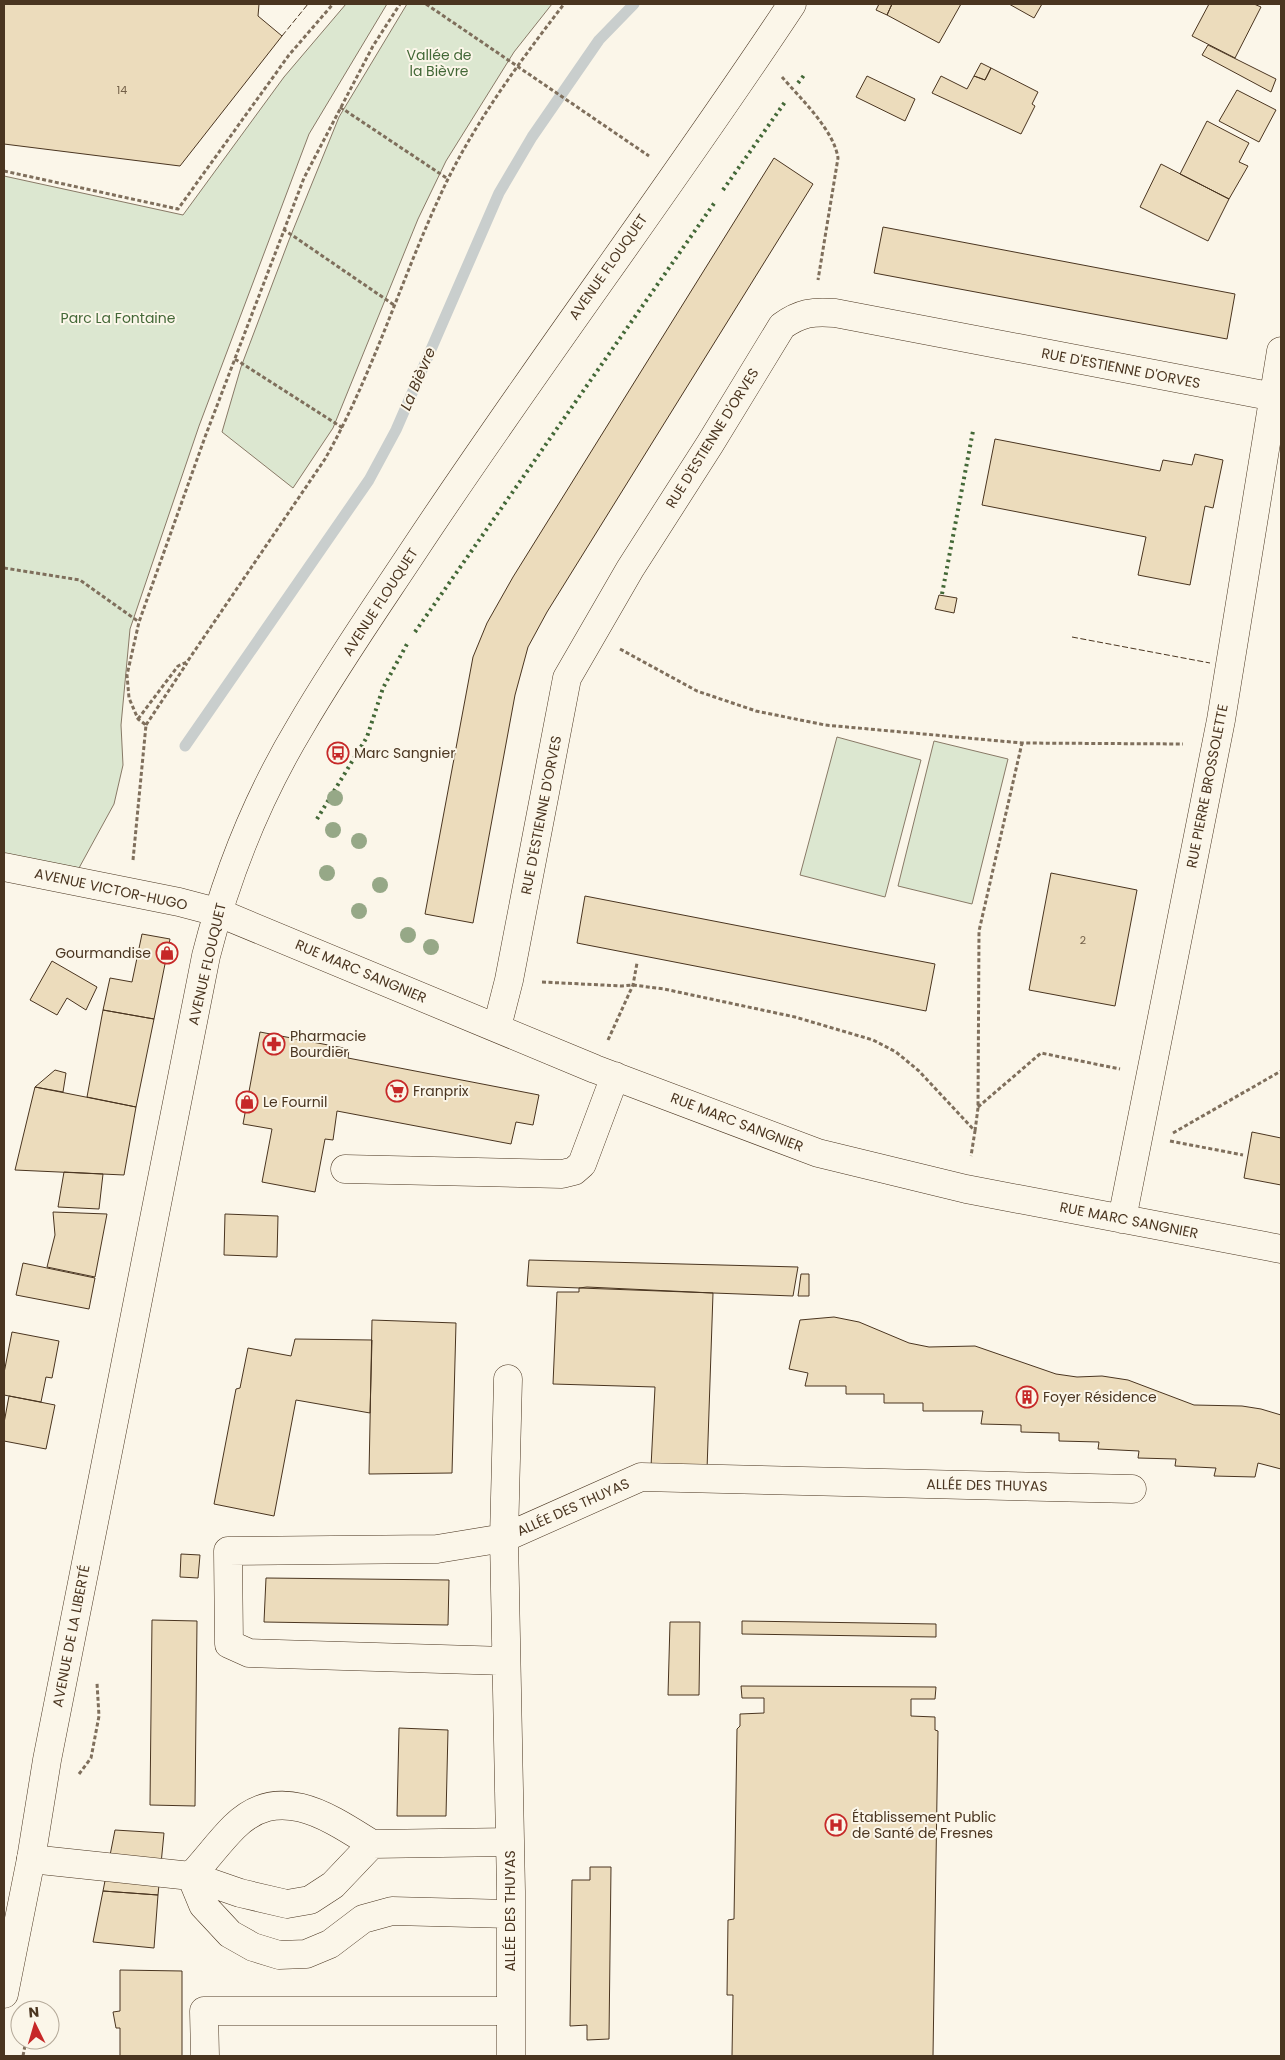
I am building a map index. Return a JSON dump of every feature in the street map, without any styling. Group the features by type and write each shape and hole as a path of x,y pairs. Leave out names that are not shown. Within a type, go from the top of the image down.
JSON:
{"street":[{"name":"AVENUE FLOUQUET","path":"142,1279 206,956 217,912 263,796 299,728 465,473 674,173 724,107 792,4"},
{"name":"RUE D'ESTIENNE D'ORVES","path":"497,1027 509,980 567,678 591,633 782,326 796,316 812,311 835,313 1275,397"},
{"name":"RUE PIERRE BROSSOLETTE","path":"1122,1218 1220,720 1275,397 1281,351"},
{"name":"AVENUE VICTOR-HUGO","path":"4,867 179,902 217,912"},
{"name":"RUE MARC SANGNIER","path":"217,912 605,1072 818,1153 966,1189 1281,1249"},
{"path":"346,1168 562,1174 574,1171 582,1164 605,1072"},
{"name":"AVENUE DE LA LIBERTÉ","path":"4,1994 31,1859 47,1760 142,1279"},
{"path":"506,1661 249,1653 229,1644 228,1551 437,1549 504,1538 508,1379"},
{"name":"ALLÉE DES THUYAS","path":"510,2056 511,1914 504,1538 642,1477 1132,1489"},
{"path":"191,1876 236,1826 263,1808 291,1804 328,1816 372,1844 510,1842"},
{"path":"31,1859 191,1876 240,1893 287,1904 310,1900 333,1885 372,1844"},
{"path":"191,1876 203,1904 230,1934 253,1948 279,1955 306,1954 330,1944 363,1919 392,1911 511,1914"},
{"path":"204,2056 204,2011 511,2011"}],"path":[{"path":"4,171 178,209 289,55 333,4"},
{"path":"146,724 138,719 129,698 127,675 139,622 283,229 304,178 373,46 400,4"},
{"path":"426,4 674,173"},
{"path":"132,867 146,724 325,459 343,428 448,179 480,122 518,65 564,4"},
{"path":"761,51 816,116 837,150 838,158 812,311"},
{"path":"340,107 448,179"},
{"path":"283,229 394,305"},
{"path":"235,359 343,428"},
{"path":"4,568 80,580 139,622"},
{"path":"591,633 697,691 756,711 825,725 1022,743 1214,744"},
{"path":"138,719 178,666 187,662"},
{"path":"966,1189 978,1108 979,931 1022,743"},
{"path":"605,1072 633,985 637,964"},
{"path":"509,980 633,985 795,1017 873,1040 896,1052 919,1071 975,1131"},
{"path":"978,1108 1041,1053 1150,1075"},
{"path":"1134,1155 1281,1071"},
{"path":"1162,1140 1243,1155"}],"green space":[{"name":"Parc La Fontaine","path":"346,4 387,4 309,134 199,426 130,629 121,725 123,765 114,804 79,868 4,854 4,176 183,215 284,77"},
{"name":"Vallée de la Bièvre","path":"407,4 552,4 514,52 446,161 418,219 333,428 293,488 222,432 241,367 289,240 339,117"},
{"path":"837,737 921,760 885,897 800,875"},
{"path":"934,741 1008,759 972,904 898,886"}],"building":[{"path":"4,4 259,4 258,16 282,36 180,166 4,144"},
{"path":"879,4 892,4 887,15 876,10"},
{"path":"892,4 961,4 939,43 887,15"},
{"path":"1009,4 1042,4 1034,18"},
{"path":"1209,4 1254,4 1261,7 1235,58 1192,36"},
{"path":"1208,45 1276,79 1271,92 1202,55"},
{"path":"981,63 991,68 985,80 974,76"},
{"path":"991,68 1038,92 1032,104 1035,106 1021,134 932,93 941,76 967,89 974,76 985,80"},
{"path":"867,76 915,99 905,121 856,97"},
{"path":"1237,90 1276,110 1259,142 1219,121"},
{"path":"1207,121 1249,143 1239,162 1248,166 1229,199 1180,174"},
{"path":"774,158 813,184 547,612 528,647 515,695 473,923 425,914 473,657 487,623 513,577"},
{"path":"1161,164 1229,199 1208,241 1140,207"},
{"path":"883,227 1235,294 1227,339 874,273"},
{"path":"995,439 1160,471 1163,460 1192,465 1195,454 1223,460 1213,508 1205,506 1190,585 1138,575 1146,537 982,505"},
{"path":"939,595 957,598 954,613 935,609"},
{"path":"1051,873 1137,890 1115,1006 1029,990"},
{"path":"585,896 935,964 926,1011 577,943"},
{"path":"142,934 170,939 154,1019 103,1010 110,978 132,982"},
{"path":"52,961 97,987 86,1010 67,998 57,1015 30,1000"},
{"path":"103,1010 154,1019 136,1107 87,1097"},
{"path":"260,1032 349,1049 348,1058 539,1095 533,1125 516,1122 511,1144 337,1111 333,1140 325,1139 315,1192 262,1182 272,1129 243,1124"},
{"path":"55,1070 66,1073 63,1092 35,1087"},
{"path":"35,1087 136,1107 124,1175 15,1170"},
{"path":"1252,1132 1281,1138 1281,1185 1244,1178"},
{"path":"64,1172 103,1174 99,1209 58,1207"},
{"path":"53,1212 107,1214 95,1277 47,1267 55,1235"},
{"path":"225,1214 278,1216 277,1257 224,1255"},
{"path":"529,1260 798,1267 793,1296 527,1286"},
{"path":"23,1263 95,1278 89,1309 16,1295"},
{"path":"801,1274 809,1274 809,1296 798,1296"},
{"path":"579,1288 713,1293 707,1470 651,1467 655,1387 553,1384 557,1292 579,1292"},
{"name":"Foyer Résidence","path":"834,1317 859,1322 909,1343 929,1347 975,1346 1056,1374 1077,1377 1102,1376 1128,1380 1194,1405 1242,1406 1281,1415 1281,1469 1258,1463 1255,1477 1214,1476 1216,1468 1175,1466 1176,1459 1138,1458 1139,1451 1098,1449 1099,1442 1059,1441 1059,1433 1021,1432 1021,1425 981,1424 983,1411 923,1411 923,1403 884,1403 884,1394 846,1394 846,1386 805,1386 808,1373 789,1369 800,1320"},
{"path":"372,1320 456,1323 452,1473 369,1474"},
{"path":"12,1332 59,1341 52,1378 46,1377 41,1402 4,1395 4,1373"},
{"path":"295,1339 372,1340 370,1413 296,1400 274,1516 214,1504 236,1389 240,1388 248,1348 291,1356"},
{"path":"9,1396 55,1405 46,1449 4,1441 4,1423"},
{"path":"181,1554 200,1555 198,1578 180,1577"},
{"path":"266,1578 449,1580 448,1625 264,1622"},
{"path":"152,1620 197,1621 195,1806 150,1805"},
{"path":"742,1621 936,1624 936,1637 742,1634"},
{"path":"670,1622 700,1622 699,1695 668,1695"},
{"name":"Établissement Public de Santé de Fresnes","path":"741,1686 936,1687 935,1699 911,1699 911,1716 935,1717 935,1730 938,1731 933,2056 732,2056 733,1995 727,1995 728,1920 734,1919 737,1729 740,1726 740,1714 764,1713 764,1698 742,1698"},
{"path":"399,1728 448,1730 446,1816 397,1816"},
{"path":"115,1830 164,1833 158,1895 103,1891"},
{"path":"590,1867 611,1867 609,2039 587,2040 587,2025 570,2026 572,1880 590,1880"},
{"path":"103,1891 158,1895 154,1948 93,1942"},
{"path":"120,1970 182,1971 182,2056 120,2056 120,2028 116,2028 113,2012 120,2011"}],"waterway":[{"name":"La Bièvre","path":"185,746 369,480 396,430 499,193 532,137 599,40 634,4"}],"hedge":[{"path":"798,83 805,74"},
{"path":"723,190 785,102"},
{"path":"415,632 715,202"},
{"path":"942,594 973,431"},
{"path":"317,819 367,737 383,688 407,644"}],"fence":[{"path":"282,36 308,4"},
{"path":"1072,637 1210,663"}],"place":[{"name":"Marc Sangnier","path":"338,753"},
{"name":"Gourmandise","path":"167,953"},
{"name":"Pharmacie Bourdier","path":"274,1044"},
{"name":"Franprix","path":"397,1091"},
{"name":"Le Fournil","path":"247,1102"},
{"name":"Foyer Résidence","path":"1027,1397"},
{"name":"Établissement Public de Santé de Fresnes","path":"836,1825"}]}
